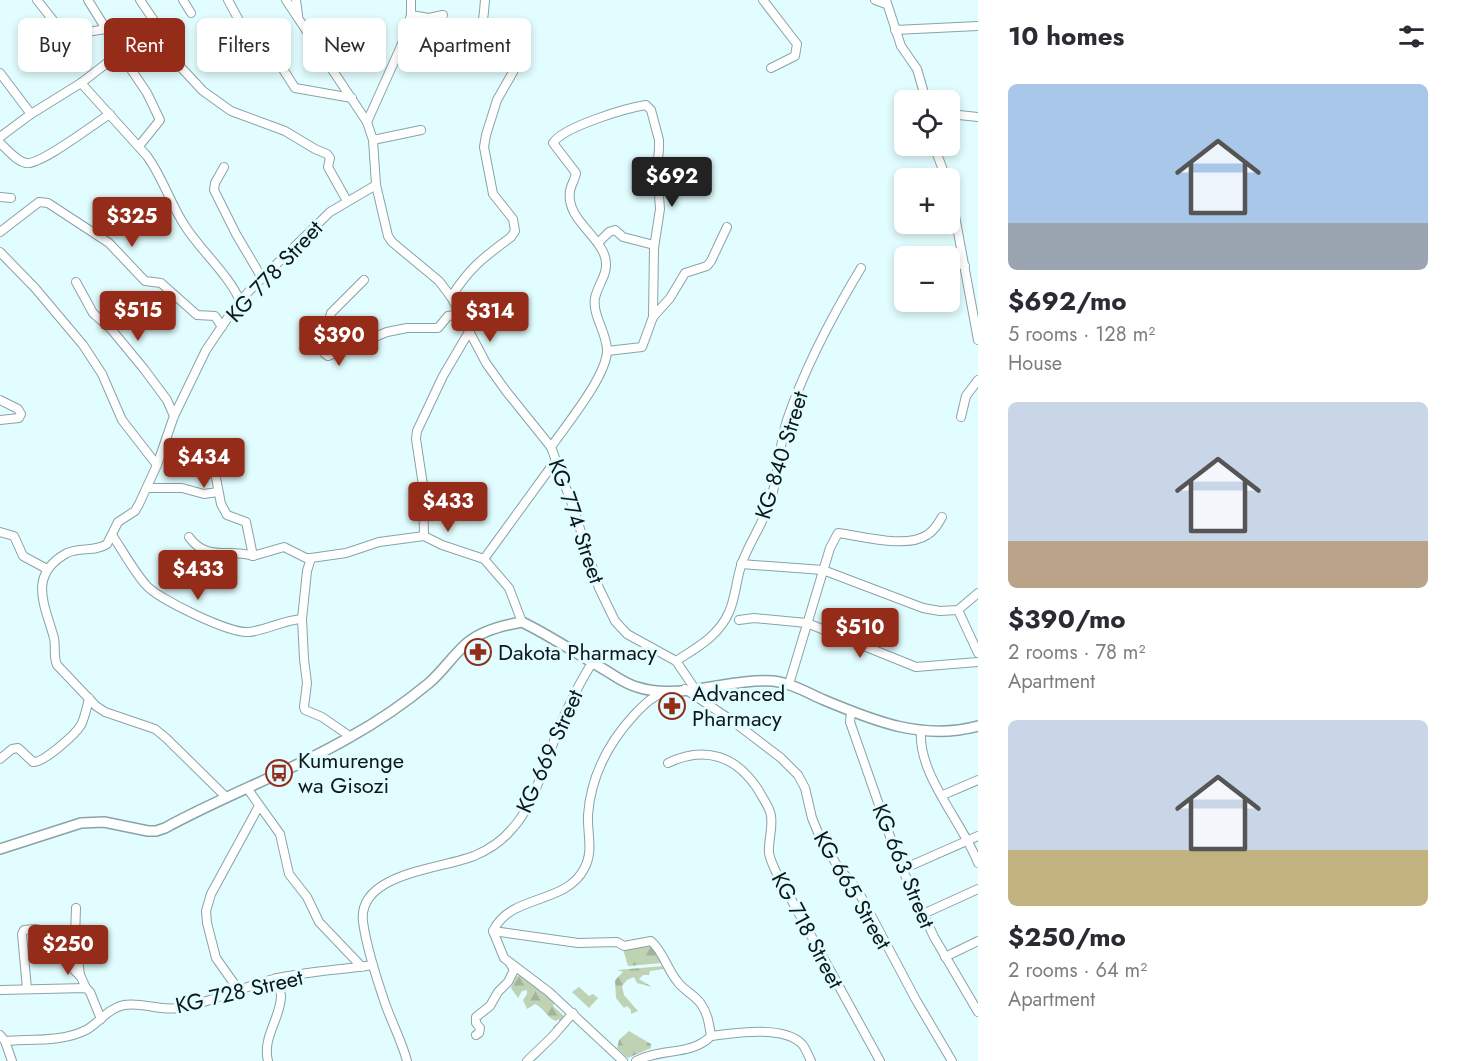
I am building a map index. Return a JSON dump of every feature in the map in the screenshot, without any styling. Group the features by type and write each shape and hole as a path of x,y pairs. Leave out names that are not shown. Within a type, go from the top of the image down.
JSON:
{"main road":[{"path":"0,849 81,823 104,822 156,831 226,796 284,772 351,737 416,694 445,668 467,643 500,628 522,622 551,636 627,684 648,690 664,692 758,680 789,684 851,712 888,725 921,732 959,730 978,726"}],"street":[{"path":"37,0 64,32 76,33 104,29"},
{"path":"88,0 104,26"},
{"path":"140,0 163,34 175,61 191,79 231,111 285,131 327,154 330,158 328,167 347,201"},
{"path":"183,0 191,13"},
{"path":"228,0 242,26 269,46 295,88 352,98"},
{"name":"KG 774 Street","path":"286,0 367,122 374,140 376,184 388,236 392,242 439,281 461,314 486,363 551,447 599,588 615,621 627,634 676,661 690,689"},
{"path":"296,0 298,16"},
{"path":"410,18 411,0"},
{"path":"482,18 485,0"},
{"path":"763,0 797,44 795,56 771,68"},
{"path":"875,0 886,2 901,46 917,69 923,90"},
{"path":"411,15 429,18 443,15"},
{"path":"895,30 978,26"},
{"path":"367,122 398,53"},
{"path":"0,137 104,65"},
{"path":"133,72 147,93 160,120 139,146"},
{"path":"451,297 465,274 511,237 515,231 513,219 493,194 484,147 497,100 513,72"},
{"path":"0,73 31,114"},
{"path":"81,83 155,166 169,200 184,224 235,288 240,301"},
{"path":"551,447 595,383 607,351 594,305 596,294 604,278 605,257 598,243 575,213 570,200 570,191 576,173 553,143 558,136 594,120 636,106 649,106 659,140 657,169 660,209 654,245 653,317 642,347 607,351"},
{"path":"0,143 21,161 30,163 60,147 110,114"},
{"path":"960,115 978,117"},
{"path":"374,140 421,130"},
{"path":"224,167 215,183 214,190 262,278"},
{"name":"KG 778 Street","path":"47,569 71,552 102,547 109,542 118,522 135,511 147,488 174,416 206,350 240,301 330,212 376,184"},
{"path":"0,197 11,198"},
{"path":"0,232 39,202 48,202 109,243 145,281 159,282 197,315 215,316 222,327"},
{"path":"653,317 670,298 685,273 707,266 728,226"},
{"path":"598,243 609,232 615,230 623,237 654,245"},
{"path":"959,234 975,303 978,336"},
{"path":"0,252 35,288 83,345 102,375 122,420 156,465"},
{"path":"960,264 965,266"},
{"name":"KG 840 Street","path":"676,661 708,640 720,627 729,612 741,564 769,505 782,434 788,418 816,352 861,268"},
{"path":"364,280 330,313 324,343 325,354 328,356 387,332 407,328 438,328 448,316 461,314"},
{"path":"76,282 86,304 98,319 111,329 144,369 167,400 174,416"},
{"path":"424,536 423,485 416,439 417,431 443,376 470,330"},
{"path":"961,417 966,396 978,380"},
{"path":"0,400 18,409 21,414 14,419 0,420"},
{"path":"217,445 213,462 221,504 227,515 246,522 253,556"},
{"path":"484,559 556,460"},
{"path":"147,488 182,488 204,494 218,492"},
{"path":"789,684 830,548 838,533 899,541 912,540 925,537 942,517"},
{"path":"0,532 14,536 26,560 47,569 41,591 54,637 54,659 57,665 105,712 155,729 226,796"},
{"path":"112,535 145,584 155,594 170,602 227,627 247,632 289,620 303,619"},
{"path":"189,537 194,544 211,553 241,552 253,556 284,547 306,558 311,558 346,553 379,542 424,536 442,545 484,559 509,588 522,622"},
{"path":"311,558 307,571 303,619 307,683 304,710 322,717 351,737"},
{"path":"741,564 823,570 922,608 939,611 958,610 978,593"},
{"path":"958,610 978,653"},
{"path":"739,620 754,618 807,623 916,667 927,668 978,662"},
{"name":"KG 669 Street","path":"407,1061 404,1047 386,1007 373,965 363,920 367,897 377,888 398,878 474,856 495,845 512,830 532,798 574,694 592,663"},
{"name":"KG 665 Street","path":"690,689 780,758 798,775 806,788 812,818 819,835 838,867 857,889 916,1000 952,1061"},
{"path":"476,1035 480,1028 476,1023 476,1017 490,1006 514,970 504,958 493,931 496,924 506,913 562,889 584,870 590,856 588,814 592,785 600,762 612,741 627,723 650,699 664,692"},
{"path":"0,759 12,749 18,748 33,762 39,762 64,743 81,726 89,698"},
{"name":"KG 663 Street","path":"851,712 849,722 903,869 945,957 975,1000 978,1012"},
{"path":"921,732 921,745 937,788 968,840 978,863"},
{"name":"KG 718 Street","path":"668,763 694,754 718,756 736,766 755,785 771,816 772,832 769,852 775,870 880,1061"},
{"path":"943,795 978,780"},
{"path":"247,788 280,834 287,869 307,897 319,922 362,967"},
{"path":"238,990 216,958 206,911 211,894 259,806"},
{"path":"903,869 978,836"},
{"path":"923,914 978,889"},
{"path":"76,908 75,937 81,977 101,1019"},
{"path":"27,989 22,934 24,930 35,929 46,932 62,958 81,977"},
{"path":"493,931 578,943 617,942 624,946 651,941 656,945 678,984 701,1003 709,1018 711,1036"},
{"path":"945,957 978,941"},
{"path":"504,958 549,992 623,1061"},
{"name":"KG 728 Street","path":"3,1038 64,1037 86,1030 121,1005 177,1009 225,997 238,990 276,978 373,965"},
{"path":"268,1061 267,1045 281,998 276,978"},
{"path":"0,990 86,988"},
{"path":"527,1061 552,1038 573,1013"},
{"path":"636,1061 645,1056 698,1046 711,1036 748,1032 780,1033 795,1039 804,1046 811,1061"},
{"path":"3,1038 12,1061"}],"green space":[{"path":"650,944 662,963 628,966 623,949"},
{"path":"664,966 664,969 650,971 649,975 643,975 639,979 652,987 637,983 634,977 622,986 624,995 638,1011 631,1014 631,1010 627,1006 624,1008 616,998 615,980 623,972 617,970"},
{"path":"521,974 527,981 534,982 531,985 541,987 543,993 549,992 556,1000 553,1006 565,1017 553,1031 559,1019 553,1020 535,1004 527,1009 523,1000 527,990 522,991 518,998 511,988 516,977"},
{"path":"579,987 589,996 593,994 598,998 589,1008 572,992"},
{"path":"629,1031 651,1044 651,1048 628,1058 617,1048 619,1040"}],"place":[{"name":"Dakota Pharmacy","path":"478,652"},
{"name":"Advanced Pharmacy","path":"672,706"},
{"name":"Kumurenge wa Gisozi","path":"279,773"}]}
